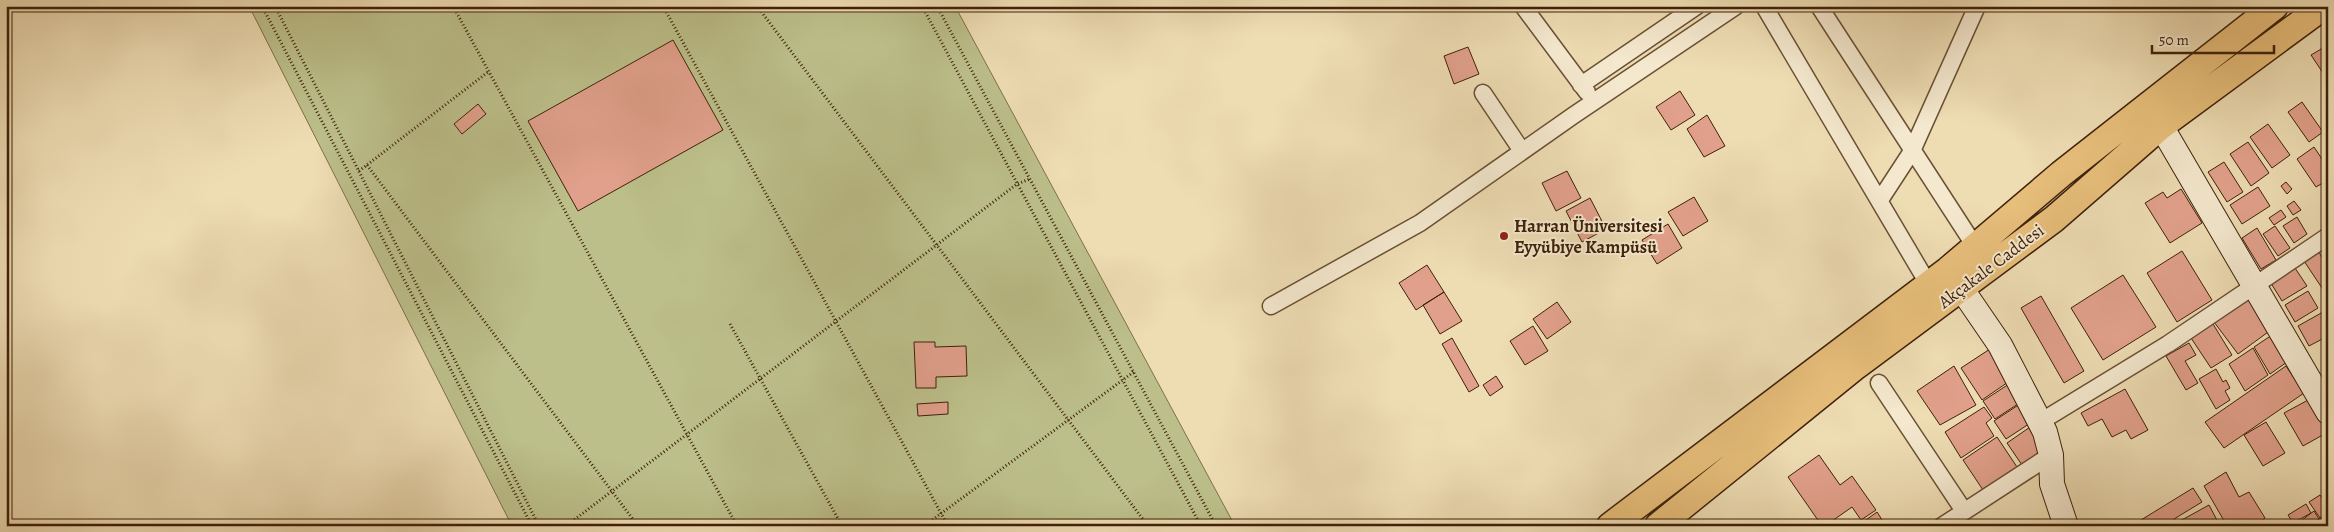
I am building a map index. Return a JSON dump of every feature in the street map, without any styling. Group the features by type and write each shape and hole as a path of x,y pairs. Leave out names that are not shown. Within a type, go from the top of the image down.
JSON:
{"main road":[{"name":"Akçakale Caddesi","path":"1984,257 2061,174 2275,6"},
{"name":"Akçakale Caddesi","path":"1610,526 1945,287 1984,257 2054,219 2161,126 2324,6"},
{"name":"Akçakale Caddesi","path":"1658,526 1856,366 1945,287"}],"street":[{"path":"1523,6 1594,102"},
{"path":"1581,85 1697,6"},
{"path":"1271,306 1420,223 1522,151 1736,6"},
{"path":"1764,6 1880,200 1945,287 2000,345 2045,432 2051,455 2052,484 2066,526"},
{"path":"1820,6 1912,151 1984,257"},
{"path":"1880,200 1912,151 1975,6"},
{"path":"1483,93 1522,151"},
{"path":"2161,126 2328,412"},
{"path":"2040,422 2168,344 2254,284 2328,236"},
{"path":"1879,383 1964,511"},
{"path":"1942,526 2051,455"}],"path":[{"path":"262,6 532,526"},
{"path":"275,6 539,526"},
{"path":"452,6 737,526"},
{"path":"663,6 948,526"},
{"path":"757,6 1148,526"},
{"path":"922,6 1201,526"},
{"path":"937,6 1135,371 1216,526"},
{"path":"359,171 488,72"},
{"path":"367,165 638,526"},
{"path":"566,526 687,432 837,322 936,245 1018,184 1030,179"},
{"path":"730,324 762,378 842,526"},
{"path":"924,526 1135,371"}],"green space":[{"path":"249,6 955,6 1235,526 512,526"}],"building":[{"path":"673,40 723,130 578,211 528,121"},
{"path":"2328,45 2328,70 2323,73 2311,55"},
{"path":"1468,47 1479,74 1454,84 1444,56"},
{"path":"1680,91 1695,115 1671,130 1656,107"},
{"path":"2302,102 2323,132 2309,142 2288,112"},
{"path":"478,104 486,114 462,134 454,124"},
{"path":"1707,115 1725,146 1704,157 1687,129"},
{"path":"2268,124 2290,155 2272,168 2250,137"},
{"path":"2248,142 2269,173 2251,186 2230,154"},
{"path":"2314,147 2328,168 2328,180 2316,187 2297,159"},
{"path":"2224,162 2243,192 2227,202 2208,172"},
{"path":"1567,171 1581,198 1556,211 1542,183"},
{"path":"2286,182 2292,189 2287,194 2281,186"},
{"path":"2258,187 2270,206 2242,224 2230,205"},
{"path":"2181,189 2202,223 2170,243 2145,203 2163,192 2167,198"},
{"path":"1694,197 1708,221 1683,236 1668,212"},
{"path":"1590,198 1606,229 1582,242 1566,211"},
{"path":"2294,201 2301,210 2293,215 2287,206"},
{"path":"2281,210 2286,217 2274,225 2269,218"},
{"path":"2297,217 2307,234 2294,243 2283,226"},
{"path":"1668,224 1682,248 1657,264 1642,240"},
{"path":"2275,226 2290,248 2278,256 2263,234"},
{"path":"2257,228 2276,260 2261,269 2242,238"},
{"path":"2182,251 2212,300 2177,322 2147,273"},
{"path":"2318,251 2328,266 2326,294 2304,261"},
{"path":"1427,265 1444,292 1416,310 1399,283"},
{"path":"2293,265 2307,286 2282,301 2269,280"},
{"path":"2123,275 2156,327 2103,360 2071,308"},
{"path":"2308,291 2318,308 2295,322 2285,305"},
{"path":"1444,292 1462,321 1440,334 1423,305"},
{"path":"2251,295 2275,327 2238,354 2214,322"},
{"path":"2041,296 2084,371 2064,383 2021,308"},
{"path":"1557,302 1571,322 1547,339 1533,319"},
{"path":"2323,312 2328,321 2328,336 2309,346 2298,326"},
{"path":"2213,324 2232,355 2211,368 2191,338"},
{"path":"1533,326 1548,351 1525,365 1510,341"},
{"path":"2275,333 2290,360 2270,374 2254,347"},
{"path":"1452,338 1479,386 1469,392 1442,344"},
{"path":"914,342 935,342 935,347 966,346 967,376 936,377 936,388 916,388"},
{"path":"2189,343 2196,355 2185,361 2198,383 2186,390 2166,356"},
{"path":"1993,347 2014,378 1982,400 1961,368"},
{"path":"2253,348 2268,375 2245,391 2229,364"},
{"path":"1954,366 1976,405 1940,425 1917,391"},
{"path":"2286,366 2304,393 2224,448 2205,422"},
{"path":"2216,369 2223,382 2226,380 2230,388 2225,391 2230,400 2216,409 2199,379"},
{"path":"1496,376 1503,387 1490,396 1483,385"},
{"path":"2012,382 2024,400 1995,419 1983,401"},
{"path":"2125,389 2148,430 2131,439 2126,430 2112,437 2102,419 2088,426 2081,413"},
{"path":"2310,399 2328,432 2303,446 2284,413"},
{"path":"948,402 948,414 918,416 917,404"},
{"path":"2023,402 2035,420 2006,439 1994,421"},
{"path":"1984,407 1992,418 1986,423 1994,436 1961,458 1945,432"},
{"path":"2266,422 2285,453 2263,466 2244,435"},
{"path":"2033,425 2048,446 2022,465 2007,443"},
{"path":"1997,437 2017,467 1983,490 1963,460"},
{"path":"1819,455 1840,485 1852,476 1876,510 1861,520 1852,507 1825,526 1822,526 1788,477"},
{"path":"2226,472 2239,497 2249,492 2265,518 2254,526 2227,526 2204,486"},
{"path":"2193,488 2202,502 2174,519 2178,526 2145,526 2141,520"},
{"path":"2328,490 2328,503 2322,495"},
{"path":"2320,495 2328,506 2328,513 2320,518 2309,502"},
{"path":"2306,504 2311,513 2293,523 2288,515"},
{"path":"2209,505 2219,524 2182,526 2180,521"},
{"path":"2314,511 2319,519 2309,526 2294,526"},
{"path":"1877,512 1886,526 1866,526 1863,522"},
{"path":"2328,513 2328,526 2309,526"}],"place":[{"name":"Harran Üniversitesi Eyyübiye Kampüsü","path":"1504,236"}]}
